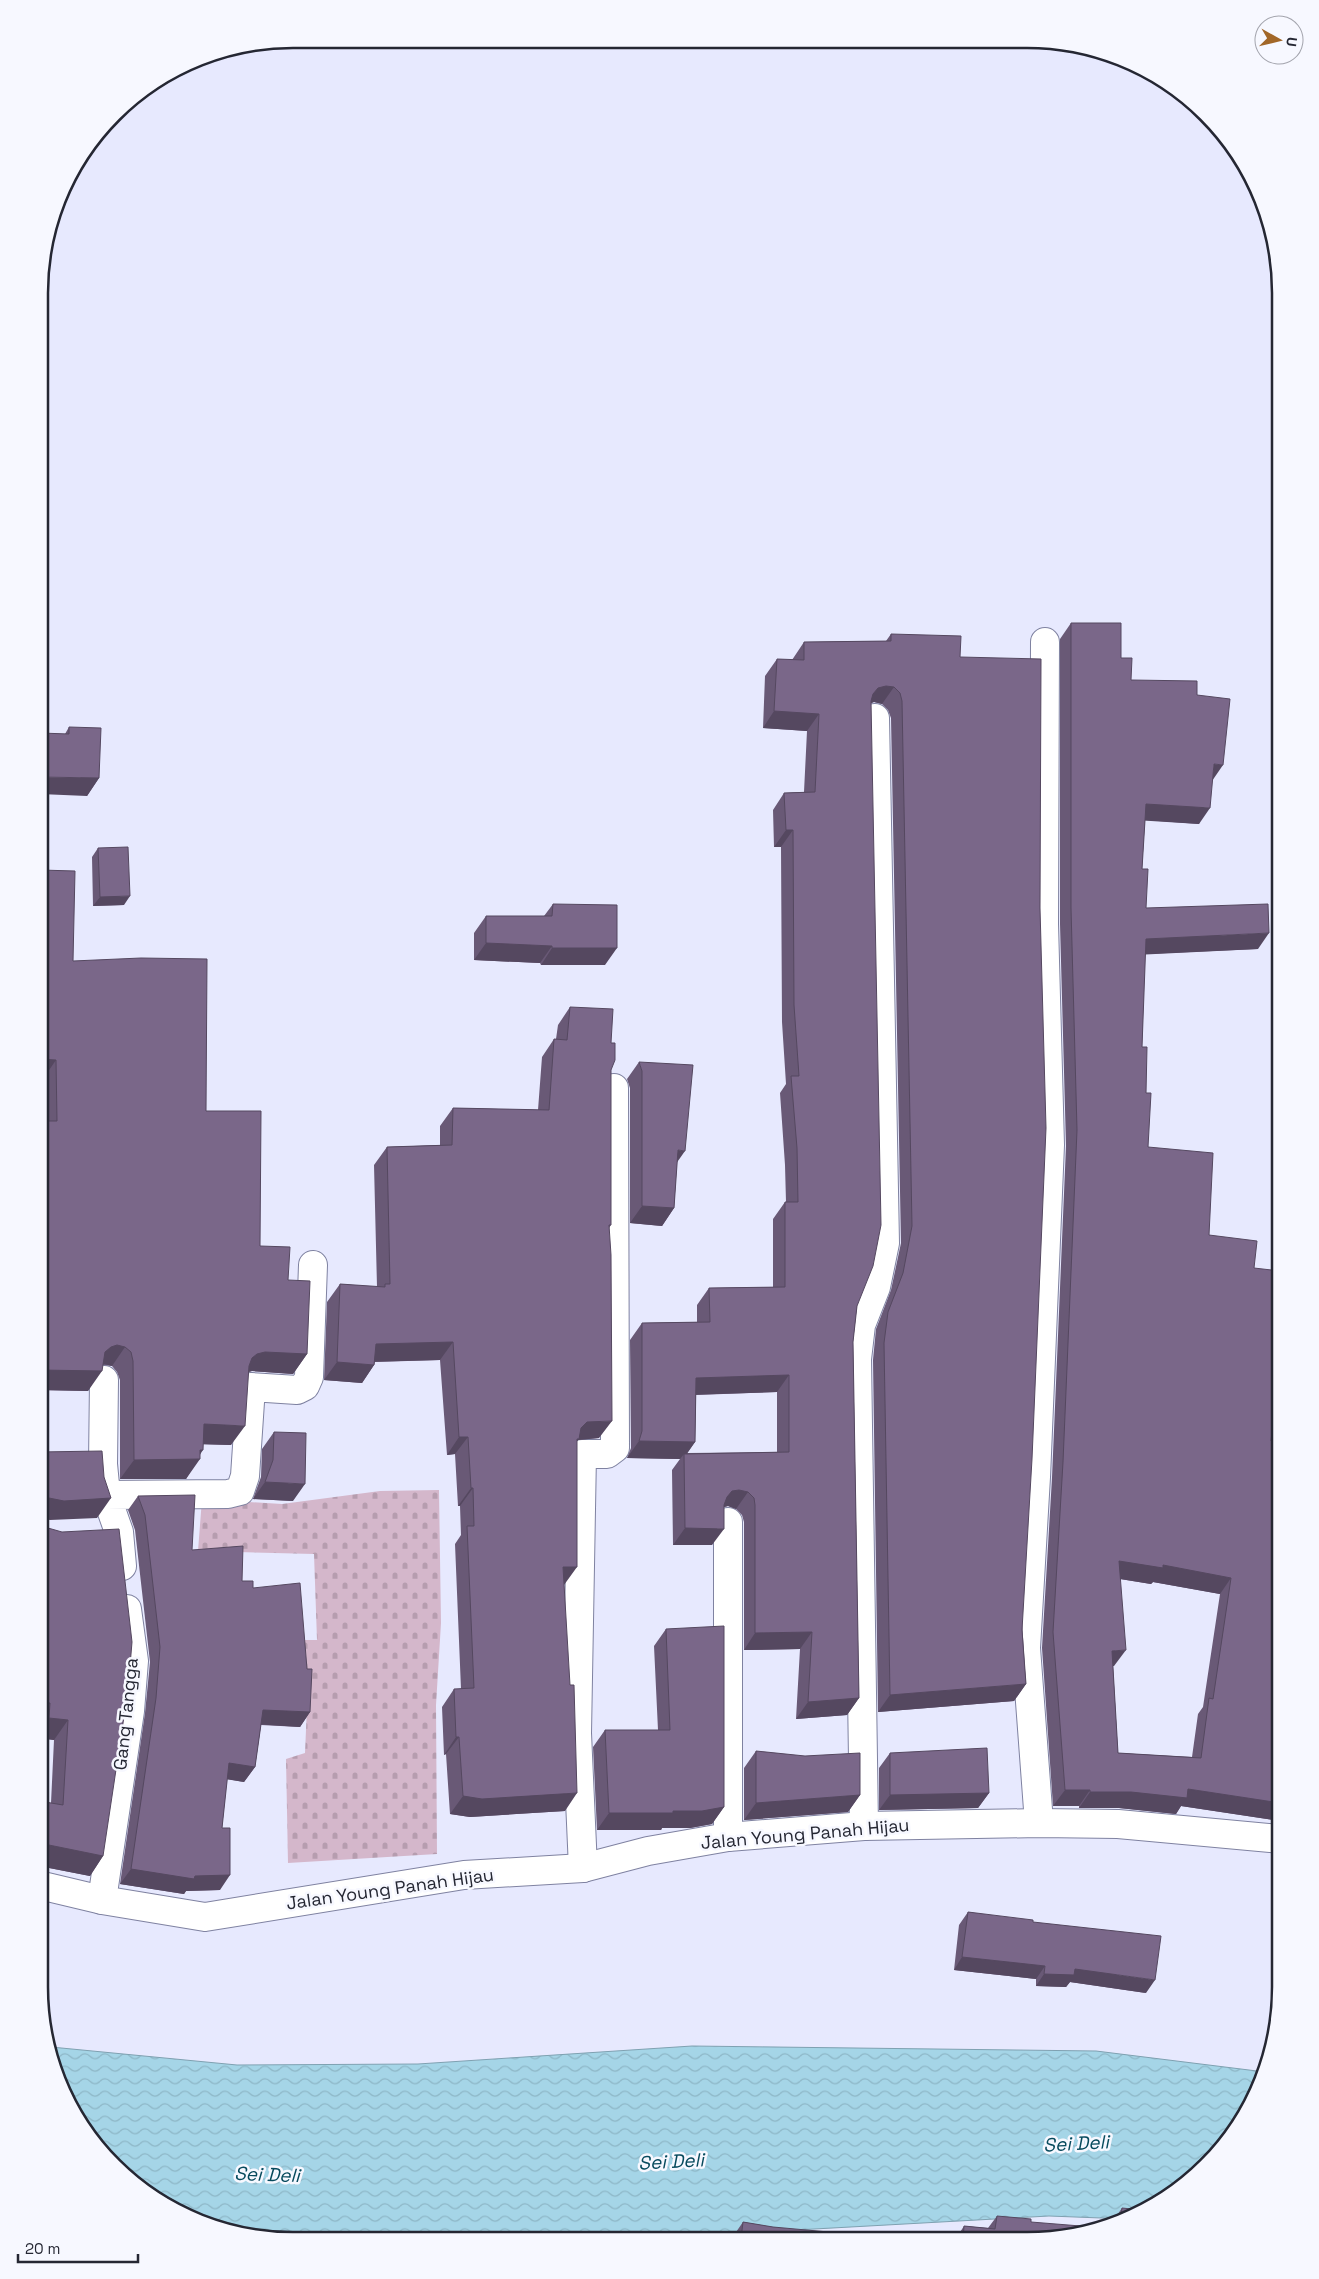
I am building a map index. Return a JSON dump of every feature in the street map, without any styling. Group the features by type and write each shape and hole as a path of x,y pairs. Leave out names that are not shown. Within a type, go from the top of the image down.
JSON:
{"street":[{"path":"1039,1823 1026,1648 1036,1477 1050,1145 1044,924 1045,642"},
{"path":"864,1826 857,1359 861,1326 876,1287 885,1243 875,718"},
{"path":"583,1868 577,1733 582,1454 607,1454 615,1448 614,1088"},
{"path":"106,1495 228,1494 240,1491 245,1476 252,1387 297,1390 305,1386 309,1377 313,1265"},
{"name":"Gang Tangga","path":"102,1900 130,1711 134,1661 119,1532 106,1495 103,1464 104,1380"},
{"path":"728,1522 728,1837"},
{"path":"92,1534 119,1532"},
{"name":"Jalan Young Panah Hijau","path":"47,1888 102,1900 205,1918 464,1875 583,1868 648,1851 728,1837 864,1826 1039,1823 1118,1824 1272,1838"}],"green space":[{"path":"439,1490 441,1623 436,1705 437,1854 288,1863 286,1759 305,1753 308,1683 300,1640 317,1640 314,1554 198,1551 202,1499 282,1504 380,1491"}],"water":[{"name":"Sei Deli","path":"692,2046 1096,2051 1257,2071 1239,2109 1221,2136 1200,2160 1176,2181 1149,2199 1107,2218 1049,2216 760,2232 292,2232 245,2227 214,2219 170,2199 143,2181 119,2160 89,2123 66,2080 55,2047 237,2065 418,2064"}],"building":[{"path":"1071,623 1121,623 1121,658 1132,658 1131,680 1197,681 1197,695 1230,699 1223,765 1214,764 1210,808 1146,804 1142,869 1148,869 1146,908 1268,904 1269,933 1146,939 1142,1047 1147,1047 1146,1093 1151,1093 1148,1147 1213,1153 1209,1235 1257,1241 1254,1268 1272,1270 1272,1802 1188,1789 1187,1798 1131,1792 1065,1790 1053,1632 1063,1462 1077,1130 1071,908","holes":["1119,1561 1163,1568 1163,1565 1231,1578 1213,1699 1209,1698 1201,1758 1118,1753 1112,1651 1126,1650"]},
{"path":"891,634 961,636 960,657 1041,659 1040,908 1046,1128 1032,1459 1022,1630 1026,1684 890,1695 884,1343 888,1312 903,1273 912,1226 902,701 900,693 894,687 886,686 878,688 873,694 871,701 881,1225 873,1266 857,1306 853,1342 859,1698 808,1702 812,1632 755,1633 754,1498 748,1492 732,1491 724,1505 724,1529 685,1528 684,1454 789,1452 789,1375 696,1378 695,1442 639,1441 642,1431 642,1323 710,1322 709,1288 785,1287 785,1202 798,1202 797,1148 791,1076 799,1076 794,1005 793,830 786,830 784,793 815,792 819,714 774,711 777,659 804,660 804,642 891,641"},
{"path":"69,727 101,728 99,778 47,777 47,733 69,734"},
{"path":"128,847 130,896 100,897 98,848"},
{"path":"47,870 75,871 73,961 141,958 207,959 206,1111 261,1111 260,1246 290,1247 288,1280 310,1281 307,1354 265,1352 257,1354 252,1358 249,1366 245,1426 204,1424 203,1450 200,1450 200,1459 134,1460 133,1361 131,1352 125,1347 117,1345 105,1352 102,1371 47,1370 47,1121 57,1121 56,1060 47,1059"},
{"path":"553,904 617,905 617,948 552,948 552,946 486,943 486,916 552,916"},
{"path":"570,1007 613,1009 611,1043 615,1043 615,1060 611,1070 611,1225 609,1225 611,1255 612,1421 587,1422 581,1428 579,1439 577,1439 577,1567 563,1567 570,1685 574,1685 577,1793 482,1799 463,1796 459,1737 456,1737 454,1689 474,1688 467,1526 474,1526 473,1488 471,1488 468,1437 459,1437 453,1342 376,1344 374,1365 337,1362 340,1284 385,1287 385,1284 390,1284 387,1147 452,1145 453,1108 549,1110 554,1039 567,1040"},
{"path":"639,1062 693,1065 685,1151 678,1150 674,1208 642,1206 642,1071"},
{"path":"274,1432 306,1433 305,1484 265,1482 273,1460"},
{"path":"102,1451 104,1477 111,1498 64,1501 47,1499 47,1452"},
{"path":"195,1495 192,1550 243,1546 242,1581 253,1581 253,1588 300,1583 307,1669 312,1669 310,1712 263,1710 255,1767 229,1763 222,1828 230,1828 230,1875 195,1876 194,1879 131,1869 156,1698 160,1647 145,1515 138,1496"},
{"path":"47,1527 62,1532 119,1529 132,1642 128,1690 103,1856 47,1845 47,1802 63,1805 68,1720 49,1718 50,1703 47,1702"},
{"path":"724,1626 724,1807 702,1811 673,1811 673,1813 609,1813 605,1730 670,1730 666,1629"},
{"path":"987,1748 989,1793 890,1795 890,1753"},
{"path":"756,1751 805,1756 860,1753 860,1795 756,1803"},
{"path":"968,1912 1033,1920 1033,1922 1161,1936 1155,1980 1075,1969 1074,1975 1044,1974 1045,1966 962,1957"},
{"path":"1122,2208 1129,2209 1121,2212"},
{"path":"997,2216 1031,2219 1031,2222 1079,2226 1027,2232 964,2232 964,2226 995,2229"},
{"path":"743,2222 829,2232 742,2232"}]}
